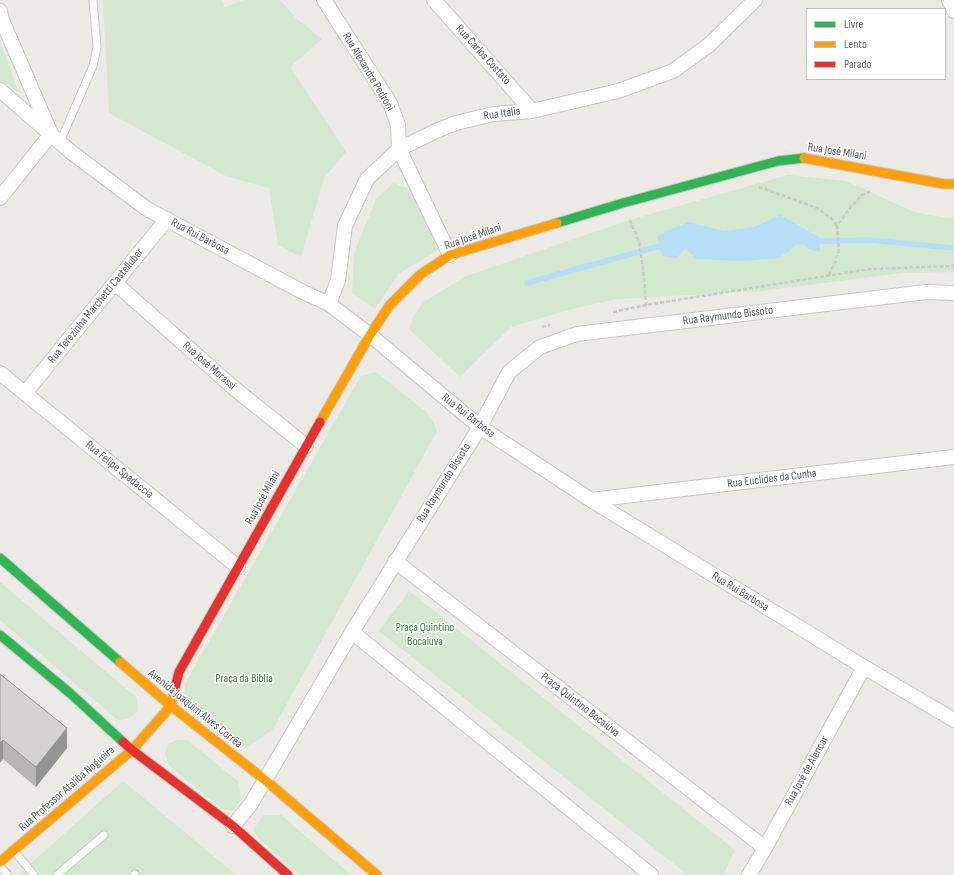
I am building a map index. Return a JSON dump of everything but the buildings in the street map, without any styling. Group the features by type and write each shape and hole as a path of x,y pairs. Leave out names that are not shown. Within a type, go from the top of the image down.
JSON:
{"street":[{"name":"Rua Alexandre Pedroni","path":"324,0 390,103 398,125 399,149"},
{"name":"Rua Carlos Costato","path":"434,0 532,111"},
{"name":"Rua Itália","path":"329,304 338,280 345,226 360,192 367,179 399,149 436,130 456,122 493,114 532,111 618,91 672,70 709,45 755,0"},
{"path":"949,0 954,11"},
{"path":"0,198 55,138 1,16"},
{"name":"Rua Rui Barbosa","path":"0,90 71,152 147,209 301,291 329,304 370,335 480,427 591,500 864,667 954,720"},
{"path":"399,149 450,255"},
{"name":"Rua José Milani","path":"170,706 179,672 370,335 389,306 421,274 450,255 623,203 778,161 802,158 944,184 954,184"},
{"name":"Rua Terezinha Marchetti Castelluber","path":"25,393 167,219"},
{"name":"Rua José Morassi","path":"115,283 236,389 306,446"},
{"name":"Rua Raymundo Bissoto","path":"233,826 251,804 395,561 480,427 509,372 540,347 577,334 926,292 954,293"},
{"name":"Rua Felipe Spadaccia","path":"0,372 238,566"},
{"name":"Rua Euclides da Cunha","path":"591,500 954,457"},
{"name":"Avenida Joaquim Alves Corrêa","path":"0,558 170,706 265,780 377,875"},
{"name":"Praça Quintino Bocaiúva","path":"395,561 765,848"},
{"path":"352,632 651,875"},
{"path":"0,635 71,694 132,750 233,826 288,875"},
{"name":"Rua José de Alencar","path":"749,875 864,667"},
{"name":"Rua Professor Ataliba Nogueira","path":"0,862 132,750 170,706"}],"lane":[{"path":"55,138 93,66 97,47 93,0"},
{"path":"58,875 104,835"},
{"path":"14,850 34,875"},
{"path":"0,867 8,875"}],"path":[{"path":"752,185 817,208 831,218 837,226 838,250 835,263 829,275"},
{"path":"837,226 849,209 862,195 873,189"},
{"path":"640,242 646,305"},
{"path":"609,313 646,305 870,268 954,266"},
{"path":"542,327 557,324"}],"green space":[{"path":"103,0 221,0 225,7 245,0 280,0 296,18 322,39 290,67 346,152 324,178 301,257 278,245 269,188 226,176 109,113"},
{"path":"0,43 7,59 18,92 0,79"},
{"path":"788,175 846,181 914,212 954,218 954,272 902,273 761,291 617,299 568,310 511,327 460,377 409,329 414,315 424,302 464,277 626,221"},
{"path":"394,183 411,190 438,250 398,274 375,309 352,293 354,253 376,199"},
{"name":"Praça da Bíblia","path":"376,372 426,412 437,431 273,729 247,748 223,737 187,709 185,684 361,376"},
{"path":"0,582 137,698 138,711 129,718 119,721 0,620"},
{"name":"Praça Quintino Bocaiuva","path":"409,591 735,850 723,875 688,875 379,631"},
{"path":"177,740 187,740 239,782 241,799 235,810 222,809 169,765 165,754 168,744"},
{"path":"123,781 236,875 18,875"},
{"path":"264,815 281,815 351,875 301,875 259,839 253,830"}],"water":[{"path":"780,215 819,237 820,252 809,249 799,241 788,252 778,258 741,261 697,259 686,249 676,258 662,256 657,236 688,222 724,231 754,227"}],"waterway":[{"path":"791,242 868,240 954,248"},
{"path":"527,283 667,244"}],"traffic: fast":[{"path":"557,223 623,203 778,161 804,158"},
{"path":"0,558 120,662"},
{"path":"0,635 71,694 123,742"}],"traffic: slow":[{"path":"804,158 944,184 954,184"},
{"path":"320,422 370,335 389,306 421,274 450,255 557,223"},
{"path":"120,662 171,706 265,780 377,875"},
{"path":"0,862 132,750 171,706 174,692"}],"traffic: jam":[{"path":"174,692 179,672 320,422"},
{"path":"123,742 233,826 288,875"}]}
